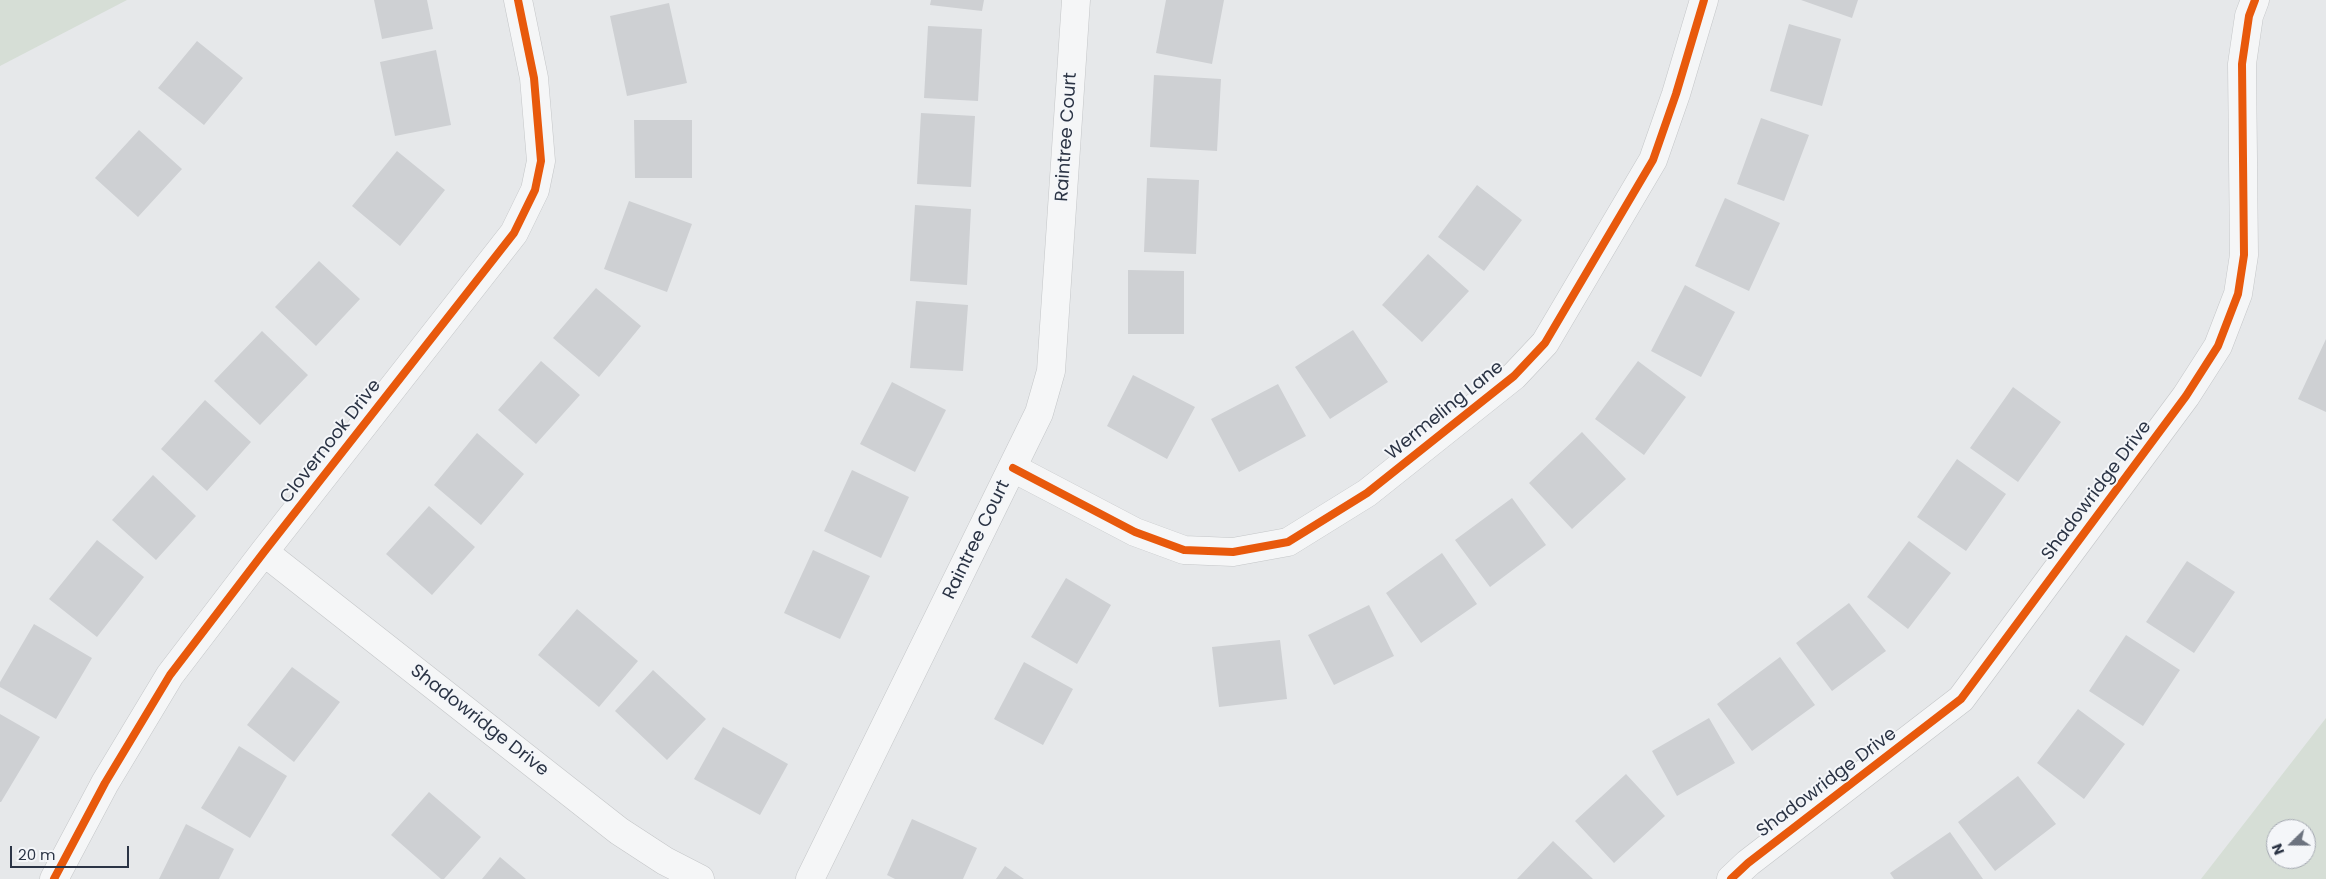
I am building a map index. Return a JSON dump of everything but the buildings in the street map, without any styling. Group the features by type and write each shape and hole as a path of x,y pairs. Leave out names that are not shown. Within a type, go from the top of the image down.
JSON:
{"street":[{"name":"Clovernook Drive","path":"54,879 105,783 170,675 264,552 514,234 535,190 540,161 534,78 518,0"},
{"name":"Raintree Court","path":"810,879 1039,413 1051,371 1076,0"},
{"name":"Wermeling Lane","path":"1013,468 1135,532 1184,550 1233,552 1288,542 1367,493 1514,376 1545,343 1653,160 1676,94 1704,0"},
{"name":"Shadowridge Drive","path":"1731,879 1748,863 1961,699 2186,396 2218,346 2238,294 2244,255 2242,64 2249,16 2254,0"},
{"name":"Shadowridge Drive","path":"264,552 619,831 665,861 700,879"}],"shaded area":[{"path":"0,0 127,0 0,66"},
{"path":"2326,718 2326,879 2201,879"}],"cycle path":[{"path":"54,879 105,783 170,675 514,233 535,190 541,161 534,78 518,0"},
{"path":"1013,468 1135,532 1184,550 1233,552 1288,542 1367,493 1514,376 1545,343 1653,160 1676,94 1704,0"},
{"path":"1731,879 1748,863 1961,699 2186,396 2218,346 2238,294 2244,255 2242,64 2249,16 2255,0"}]}
